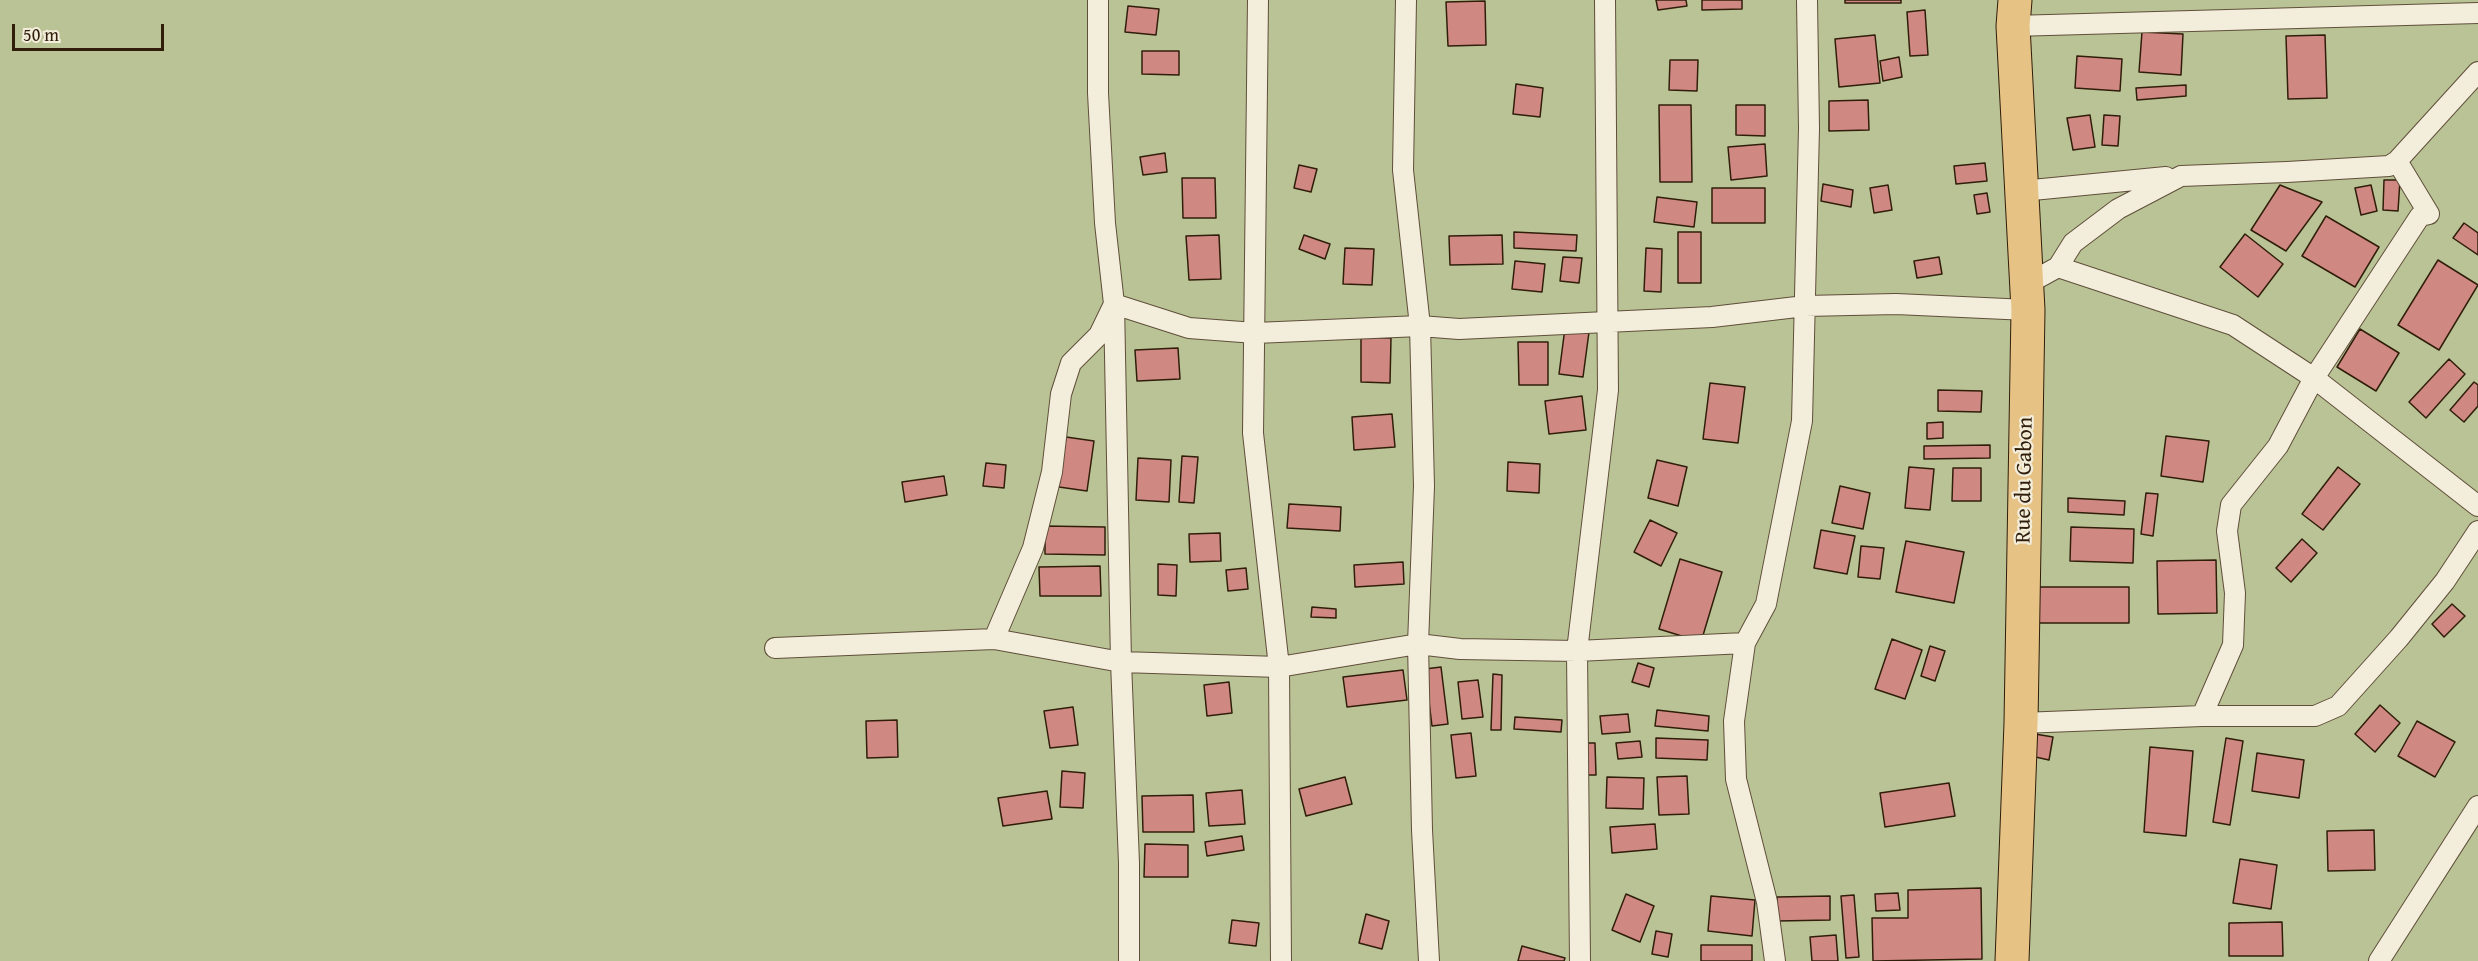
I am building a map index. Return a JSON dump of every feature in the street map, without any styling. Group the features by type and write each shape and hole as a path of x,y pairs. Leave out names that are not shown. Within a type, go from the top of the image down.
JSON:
{"highway":[{"name":"Rue du Gabon","path":"2012,961 2021,723 2027,297 2014,13"}],"street":[{"path":"1098,0 1099,105 1105,223 1114,304 1121,663 1130,863 1129,961"},
{"path":"1258,0 1253,433 1279,667 1281,961"},
{"path":"1406,0 1403,170 1420,326 1424,486 1418,644 1422,830 1429,961"},
{"path":"1580,961 1577,651 1608,390 1605,0"},
{"path":"1775,961 1767,902 1736,779 1734,721 1744,643 1766,604 1802,421 1809,128 1807,0"},
{"path":"2014,13 2478,13"},
{"path":"2022,191 2181,176 2381,167 2397,161 2478,72"},
{"path":"2202,716 2233,645 2235,592 2227,531 2231,505 2278,446 2314,378 2420,216 2428,214 2397,161"},
{"path":"1114,304 1189,328 1255,333 1420,326 1459,329 1712,316 1805,306 2027,297 2058,267 2073,243 2118,209 2181,176"},
{"path":"2058,267 2233,325 2314,378 2478,506"},
{"path":"994,639 1033,548 1052,472 1061,394 1071,363 1099,335 1114,304"},
{"path":"2021,723 2202,716 2315,716 2338,706 2399,638 2445,581 2478,531"},
{"path":"775,648 994,639 1121,663 1279,667 1418,644 1460,649 1577,651 1744,643"},
{"path":"2379,961 2478,806"}],"green space":[{"path":"0,0 2478,0 2478,961 0,961"}],"building":[{"path":"1656,0 1686,0 1687,6 1658,10"},
{"path":"1702,0 1742,0 1742,9 1702,10"},
{"path":"1845,0 1901,0 1901,3 1845,3"},
{"path":"1485,1 1486,45 1448,46 1446,2"},
{"path":"1128,6 1159,9 1156,35 1125,32"},
{"path":"1925,10 1928,55 1910,56 1907,12"},
{"path":"2142,32 2183,34 2181,75 2139,72"},
{"path":"1875,35 1880,83 1839,87 1835,39"},
{"path":"2325,35 2327,98 2288,99 2286,36"},
{"path":"1142,51 1179,51 1179,75 1142,74"},
{"path":"2077,56 2122,59 2120,91 2075,88"},
{"path":"1899,57 1902,77 1883,81 1880,61"},
{"path":"1670,60 1698,60 1697,91 1669,90"},
{"path":"1516,84 1543,88 1540,117 1513,114"},
{"path":"2186,85 2186,96 2137,100 2136,88"},
{"path":"1868,100 1869,130 1829,131 1829,101"},
{"path":"1659,105 1691,105 1692,182 1660,182"},
{"path":"1736,105 1765,105 1765,136 1736,135"},
{"path":"2090,115 2095,147 2073,150 2067,118"},
{"path":"2104,115 2120,116 2118,146 2102,145"},
{"path":"1765,144 1767,176 1731,180 1728,147"},
{"path":"1165,153 1167,172 1143,175 1140,157"},
{"path":"1985,163 1987,181 1956,184 1954,166"},
{"path":"1299,165 1317,169 1311,192 1294,188"},
{"path":"1182,178 1215,178 1216,218 1183,218"},
{"path":"2384,180 2400,180 2398,211 2383,210"},
{"path":"1823,184 1853,190 1851,207 1821,201"},
{"path":"1888,185 1892,210 1874,213 1870,188"},
{"path":"2280,185 2322,202 2286,251 2251,230"},
{"path":"2371,185 2377,211 2361,215 2355,188"},
{"path":"1712,188 1765,188 1765,223 1712,223"},
{"path":"1987,193 1990,212 1977,214 1974,195"},
{"path":"1657,197 1697,202 1694,227 1654,222"},
{"path":"2326,216 2379,247 2355,287 2302,256"},
{"path":"2464,223 2478,233 2478,255 2453,238"},
{"path":"1514,232 1577,235 1576,251 1514,248"},
{"path":"1678,232 1701,232 1701,283 1678,283"},
{"path":"2245,234 2283,264 2258,297 2220,267"},
{"path":"1219,235 1221,279 1189,280 1186,236"},
{"path":"1304,235 1330,244 1325,259 1299,249"},
{"path":"1502,235 1503,264 1450,265 1449,236"},
{"path":"1345,248 1374,249 1372,285 1343,284"},
{"path":"1646,248 1662,249 1661,292 1644,291"},
{"path":"1563,257 1582,258 1579,283 1560,281"},
{"path":"1939,257 1942,274 1917,278 1914,261"},
{"path":"2438,260 2478,285 2439,350 2398,325"},
{"path":"1515,261 1545,264 1542,292 1512,289"},
{"path":"1565,328 1589,332 1583,377 1559,374"},
{"path":"2360,329 2399,353 2376,391 2337,367"},
{"path":"1361,337 1391,338 1390,383 1361,382"},
{"path":"1518,342 1548,342 1548,385 1519,385"},
{"path":"1178,348 1180,379 1137,381 1135,350"},
{"path":"2449,359 2465,374 2426,418 2409,402"},
{"path":"2474,382 2478,385 2478,406 2464,422 2450,410"},
{"path":"1710,383 1745,387 1738,443 1703,439"},
{"path":"1938,390 1982,391 1981,412 1938,411"},
{"path":"1582,396 1586,430 1549,434 1545,401"},
{"path":"1392,414 1395,447 1354,450 1352,417"},
{"path":"1943,422 1943,438 1927,439 1927,423"},
{"path":"2166,436 2209,441 2203,482 2161,476"},
{"path":"1066,437 1094,441 1087,491 1059,487"},
{"path":"1990,445 1990,458 1924,459 1924,446"},
{"path":"1182,456 1198,457 1194,503 1179,502"},
{"path":"1138,458 1171,460 1169,502 1136,500"},
{"path":"1657,460 1687,467 1678,506 1648,498"},
{"path":"1508,462 1540,464 1539,493 1507,491"},
{"path":"986,463 1006,465 1004,488 983,486"},
{"path":"1909,467 1934,469 1930,510 1905,508"},
{"path":"2338,467 2360,484 2323,530 2302,514"},
{"path":"1953,468 1981,468 1981,501 1952,501"},
{"path":"944,476 947,495 905,502 902,482"},
{"path":"1840,486 1870,493 1863,529 1832,523"},
{"path":"2146,493 2158,494 2153,536 2141,534"},
{"path":"2068,498 2125,501 2124,515 2068,512"},
{"path":"1289,504 1341,507 1340,531 1287,528"},
{"path":"1650,520 1677,533 1661,566 1634,552"},
{"path":"1045,526 1105,527 1105,555 1045,554"},
{"path":"2071,527 2134,529 2133,563 2070,561"},
{"path":"1821,530 1855,536 1847,574 1814,568"},
{"path":"1220,533 1221,561 1190,562 1189,534"},
{"path":"2302,539 2317,553 2291,582 2276,568"},
{"path":"1906,541 1964,552 1954,603 1896,592"},
{"path":"1861,546 1884,548 1880,579 1858,577"},
{"path":"1680,559 1722,572 1701,642 1659,629"},
{"path":"2216,560 2217,613 2158,614 2157,561"},
{"path":"1403,562 1404,584 1355,587 1354,565"},
{"path":"1158,564 1177,565 1176,596 1158,595"},
{"path":"1100,566 1101,596 1040,596 1039,567"},
{"path":"1246,568 1248,589 1228,591 1226,570"},
{"path":"2029,587 2129,587 2129,623 2029,623"},
{"path":"2452,604 2465,616 2444,637 2432,624"},
{"path":"1312,607 1336,609 1336,618 1311,617"},
{"path":"1892,639 1922,650 1905,699 1875,689"},
{"path":"1930,646 1945,651 1935,681 1921,676"},
{"path":"1638,663 1654,668 1649,687 1632,682"},
{"path":"1441,667 1448,724 1432,726 1425,669"},
{"path":"1403,670 1407,700 1347,707 1343,677"},
{"path":"1493,674 1502,675 1501,730 1491,730"},
{"path":"1478,680 1483,717 1462,719 1458,682"},
{"path":"1229,682 1232,713 1207,716 1204,685"},
{"path":"2380,705 2400,723 2375,752 2355,734"},
{"path":"1073,707 1078,745 1050,748 1044,711"},
{"path":"1657,710 1709,716 1708,731 1655,726"},
{"path":"1628,714 1630,732 1602,734 1600,716"},
{"path":"1515,717 1562,720 1561,732 1514,729"},
{"path":"897,720 898,757 867,758 866,721"},
{"path":"2417,721 2455,742 2435,777 2398,756"},
{"path":"1471,733 1476,776 1456,778 1451,735"},
{"path":"2035,734 2053,737 2049,760 2031,756"},
{"path":"1656,738 1708,740 1707,760 1656,758"},
{"path":"2226,738 2243,741 2230,825 2213,822"},
{"path":"1640,741 1642,757 1618,759 1616,743"},
{"path":"1585,743 1595,743 1596,775 1585,775"},
{"path":"2150,747 2193,751 2186,836 2144,832"},
{"path":"2257,753 2304,760 2299,798 2252,791"},
{"path":"1062,771 1085,773 1083,808 1060,807"},
{"path":"1687,776 1689,814 1659,815 1657,777"},
{"path":"1345,777 1352,804 1306,816 1299,789"},
{"path":"1607,777 1644,778 1643,809 1606,808"},
{"path":"1949,783 1955,816 1885,827 1880,793"},
{"path":"1242,790 1245,824 1209,826 1206,793"},
{"path":"1047,791 1052,819 1003,826 998,798"},
{"path":"1193,795 1194,832 1143,832 1142,796"},
{"path":"1655,824 1657,849 1612,853 1610,827"},
{"path":"2374,830 2375,870 2328,871 2327,831"},
{"path":"1242,836 1244,850 1207,856 1205,842"},
{"path":"1145,844 1188,845 1188,877 1144,877"},
{"path":"2240,859 2277,865 2271,909 2233,903"},
{"path":"1981,888 1982,959 1873,961 1872,918 1908,918 1908,890"},
{"path":"1898,893 1900,910 1876,911 1875,894"},
{"path":"1626,894 1654,906 1640,942 1612,930"},
{"path":"1854,895 1859,957 1846,958 1841,896"},
{"path":"1711,896 1755,900 1752,936 1708,931"},
{"path":"1830,896 1830,920 1777,921 1777,897"},
{"path":"1366,914 1389,921 1382,949 1359,943"},
{"path":"1232,920 1259,923 1256,946 1229,943"},
{"path":"2282,922 2283,956 2229,956 2229,923"},
{"path":"1656,931 1672,934 1668,957 1652,954"},
{"path":"1836,935 1838,961 1812,961 1810,937"},
{"path":"1701,945 1752,945 1752,961 1701,961"},
{"path":"1522,946 1565,958 1564,961 1518,961"}]}
